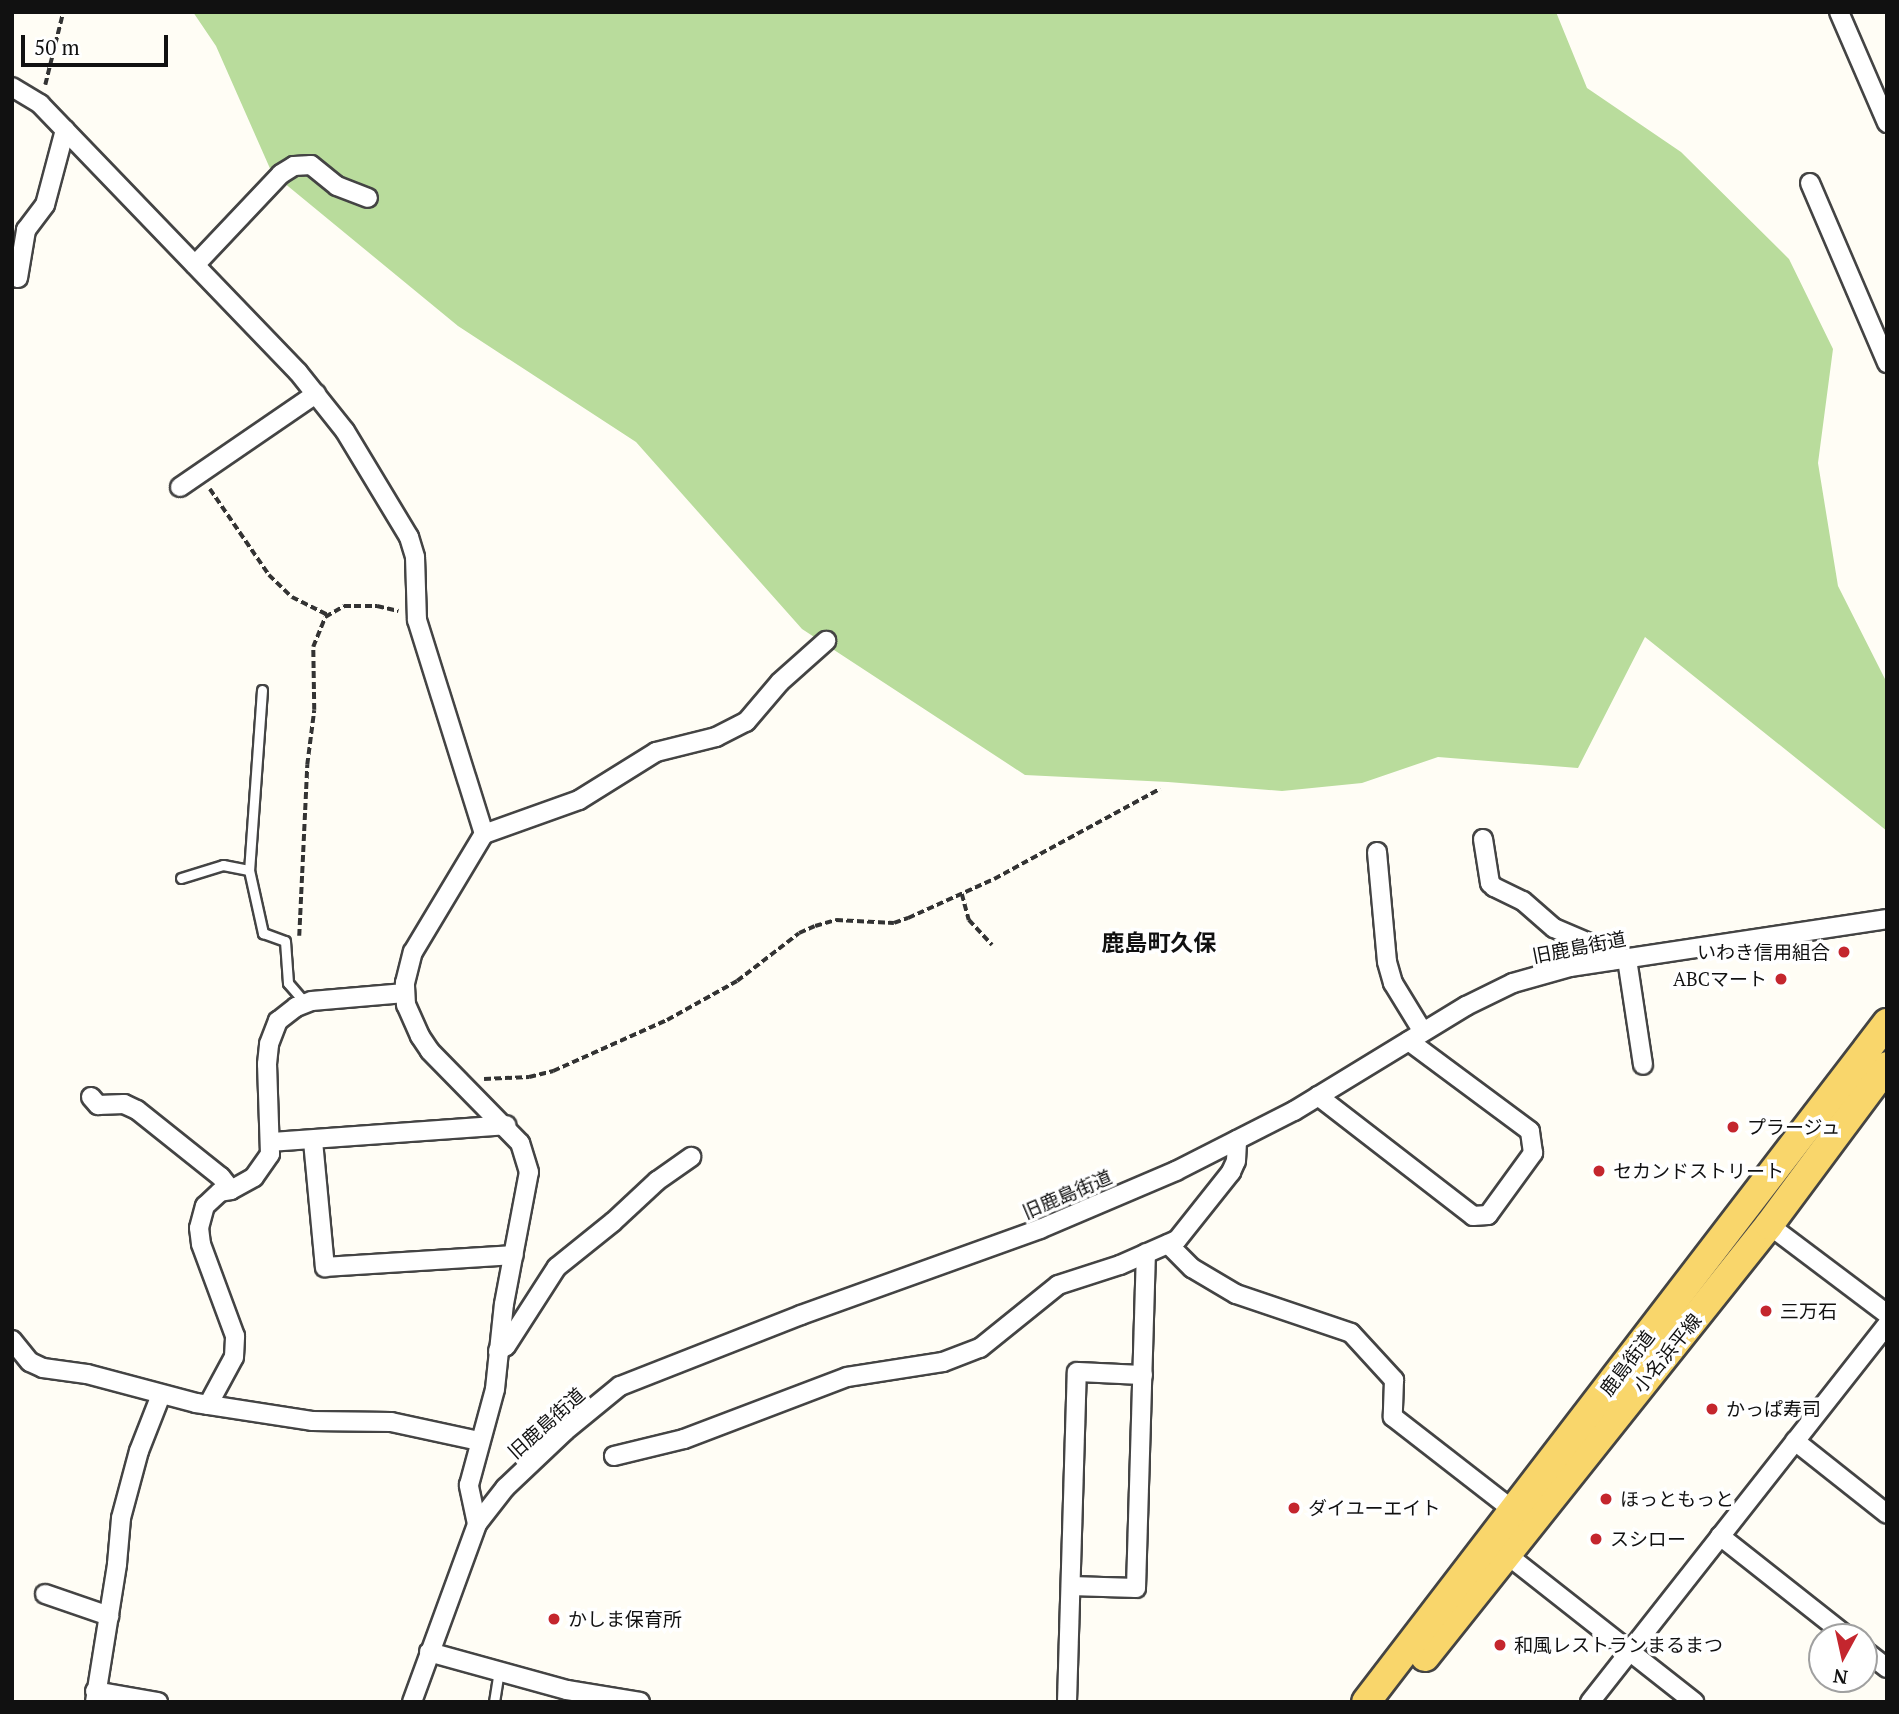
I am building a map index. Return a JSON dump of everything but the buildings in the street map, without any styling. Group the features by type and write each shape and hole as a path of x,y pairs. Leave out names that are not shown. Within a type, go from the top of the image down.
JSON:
{"main road":[{"name":"鹿島街道","path":"1366,1702 1497,1548 1514,1511 1887,1023"},
{"name":"小名浜平線","path":"1390,1702 1497,1548 1769,1225 1887,1066"}],"street":[{"path":"1839,12 1887,123"},
{"path":"15,93 40,104 316,394 345,431 409,537 415,556 417,617 484,834"},
{"path":"18,278 26,230 45,205 65,130"},
{"path":"195,265 288,168 312,165 337,186 368,198"},
{"path":"1810,183 1887,363"},
{"path":"180,487 316,394"},
{"path":"477,1524 470,1485 479,1441 495,1389 498,1351 529,1172 520,1143 506,1125 420,1036 406,1005 405,993 413,952 484,834 579,800 656,752 716,737 746,722 780,682 826,641"},
{"path":"1483,839 1490,883 1494,887 1523,901 1554,928 1603,949 1619,960 1643,1065"},
{"path":"1318,1096 1473,1216 1488,1214 1533,1153 1531,1131 1416,1037 1392,983 1387,962 1377,852"},
{"name":"旧鹿島街道","path":"412,1702 477,1524 515,1479 565,1431 620,1386 801,1315 1040,1229 1176,1171 1318,1096 1513,983 1570,967 1887,919"},
{"path":"208,1405 234,1357 235,1336 201,1244 199,1228 205,1206 220,1192 231,1190 254,1177 270,1154 267,1064 269,1044 278,1021 296,1007 312,1001 405,993"},
{"path":"91,1097 98,1105 124,1104 137,1110 221,1177 231,1190"},
{"path":"271,1142 506,1125"},
{"path":"614,1456 684,1439 847,1377 943,1362 980,1348 1058,1285 1146,1253 1181,1236 1231,1172 1236,1161 1237,1140"},
{"path":"313,1141 325,1267 514,1255"},
{"path":"498,1351 506,1346 556,1267 612,1223 657,1181 691,1157"},
{"path":"1769,1225 1887,1314"},
{"path":"1168,1244 1192,1268 1236,1294 1351,1333 1394,1380 1392,1418 1514,1511"},
{"path":"1071,1586 1136,1588 1146,1253"},
{"path":"1591,1702 1887,1324"},
{"path":"12,1340 30,1362 43,1368 87,1374 161,1395 312,1421 391,1422 479,1441"},
{"path":"1068,1702 1077,1373 1143,1375"},
{"path":"159,1702 95,1696 109,1616 123,1507 139,1451 161,1395"},
{"path":"1795,1441 1887,1514"},
{"path":"1720,1536 1830,1623"},
{"path":"1497,1548 1694,1702"},
{"path":"44,1594 109,1616"},
{"path":"429,1652 567,1690 640,1702"}],"lane":[{"path":"262,690 249,870 263,933 285,941 288,983 302,999"},
{"path":"181,878 223,865 249,870"},
{"path":"494,1702 499,1671"}],"path":[{"path":"40,104 63,12"},
{"path":"202,474 269,575 292,597 328,615"},
{"path":"299,938 307,765 314,710 313,647 328,615 344,606 369,606 417,617"},
{"path":"466,1086 484,1079 529,1077 554,1071 667,1020 726,987 799,933 815,926 853,919 894,923 961,894 1160,789"},
{"path":"961,894 969,920 992,945"}],"green space":[{"path":"193,12 1556,12 1587,88 1681,152 1789,259 1833,349 1818,463 1838,586 1887,683 1887,831 1645,637 1578,768 1438,757 1362,783 1282,791 1025,775 802,629 636,442 458,326 272,173 216,46"}],"place":[{"name":"いわき信用組合","path":"1844,952"},
{"name":"ABCマート","path":"1781,979"},
{"name":"プラージュ","path":"1733,1127"},
{"name":"セカンドストリート","path":"1599,1171"},
{"name":"三万石","path":"1766,1311"},
{"name":"かっぱ寿司","path":"1712,1409"},
{"name":"ほっともっと","path":"1606,1499"},
{"name":"ダイユーエイト","path":"1294,1508"},
{"name":"スシロー","path":"1596,1539"},
{"name":"かしま保育所","path":"554,1619"},
{"name":"和風レストランまるまつ","path":"1500,1645"}],"district":[{"name":"鹿島町久保","path":"1159,943"}]}
